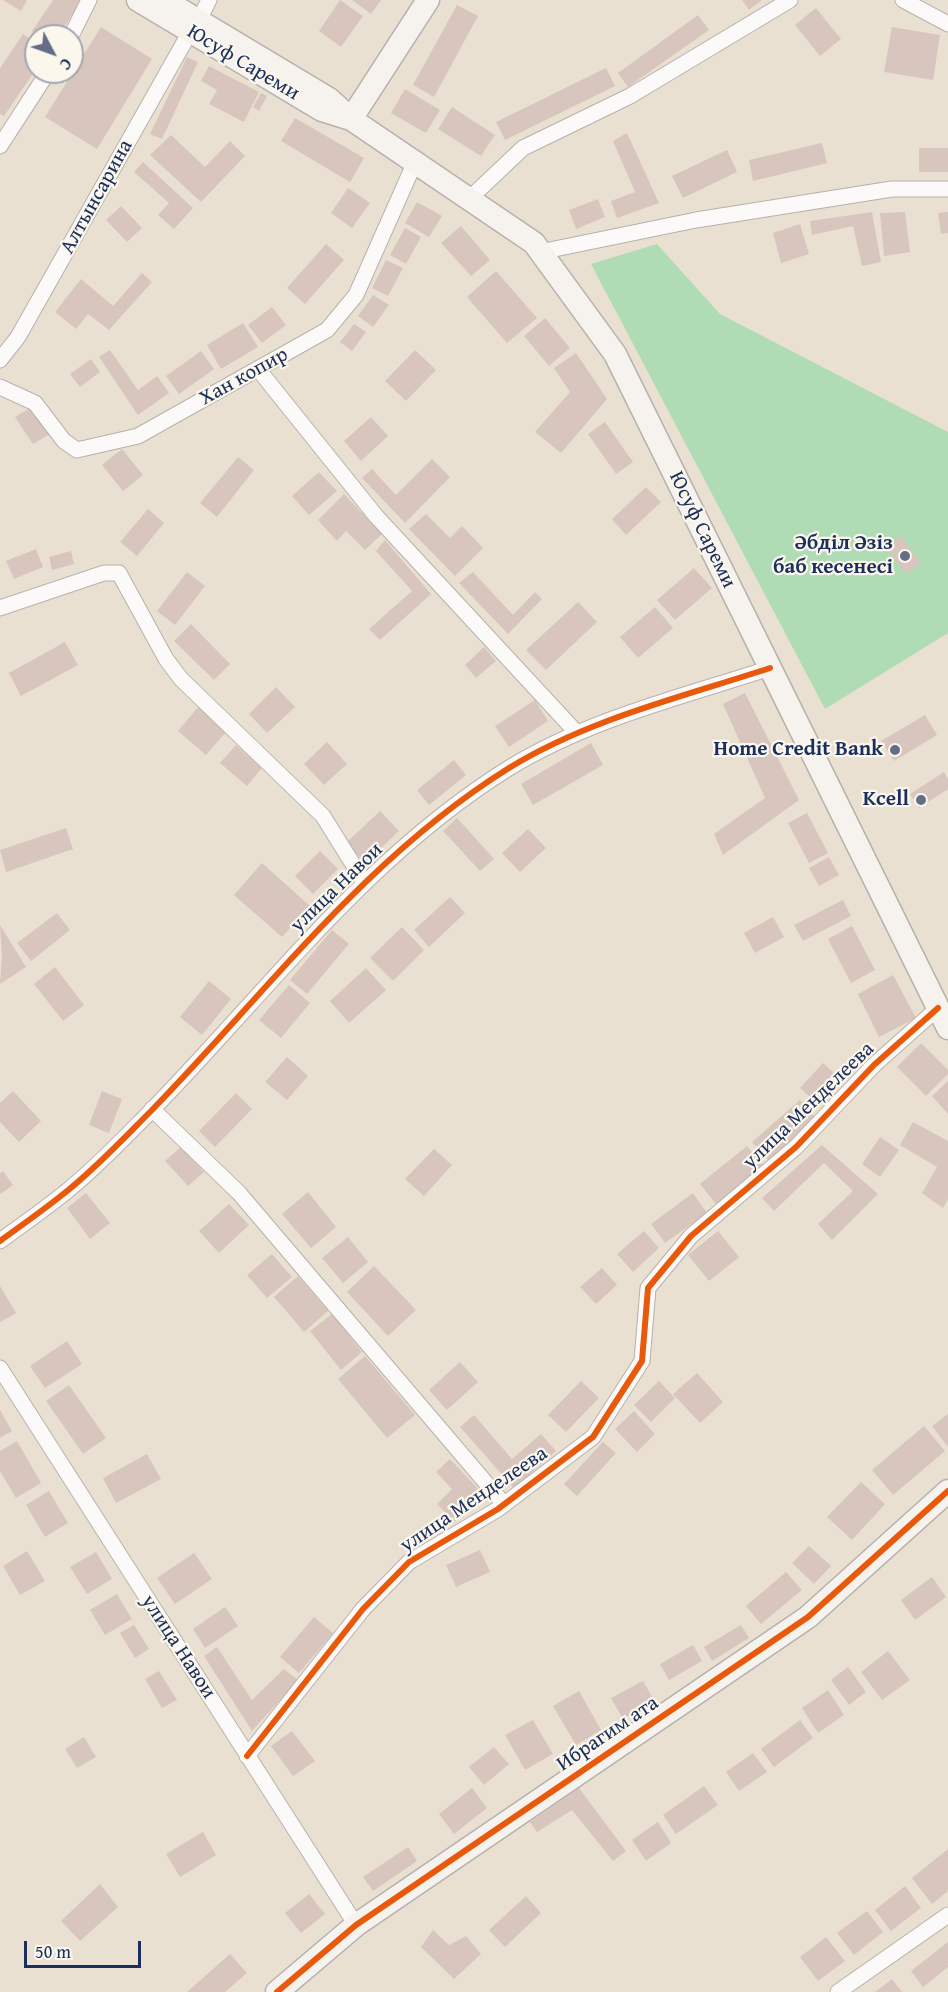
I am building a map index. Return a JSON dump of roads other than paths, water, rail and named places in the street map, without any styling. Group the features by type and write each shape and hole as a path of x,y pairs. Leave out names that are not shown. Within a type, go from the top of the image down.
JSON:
{"main road":[{"name":"Юсуф Сареми","path":"138,0 194,26"},
{"name":"Юсуф Сареми","path":"164,0 194,26 322,110 351,119 534,243 615,354 948,1028"},
{"path":"351,119 428,0"},
{"name":"Ибрагим ата","path":"277,1992 357,1925 808,1617 948,1491"}],"street":[{"path":"77,24 89,0"},
{"name":"Алтынсарина","path":"0,360 18,337 209,0"},
{"path":"469,199 523,148 630,96 790,0"},
{"path":"903,0 948,24"},
{"path":"0,146 40,84"},
{"name":"Хан копир","path":"0,387 35,403 64,441 77,450 138,436 327,330 356,295 415,162"},
{"path":"540,252 696,220 892,189 948,189"},
{"path":"258,369 376,516 576,732"},
{"path":"0,608 104,573 119,573 166,659 181,679 323,816 364,882"},
{"name":"улица Навои","path":"0,1241 68,1191 152,1109 308,938 364,882 438,816 510,768 576,732 770,668"},
{"name":"улица Менделеева","path":"247,1756 363,1609 409,1562 504,1504 593,1437 642,1361 648,1288 691,1236 796,1147 874,1065 938,1008"},
{"path":"152,1109 239,1193 504,1504"},
{"name":"улица Навои","path":"0,1368 357,1925"},
{"path":"838,1992 948,1915"}],"place":[{"name":"Әбділ Әзіз баб кесенесі","path":"905,556"},
{"name":"Home Credit Bank","path":"895,750"},
{"name":"Kcell","path":"921,800"}]}
